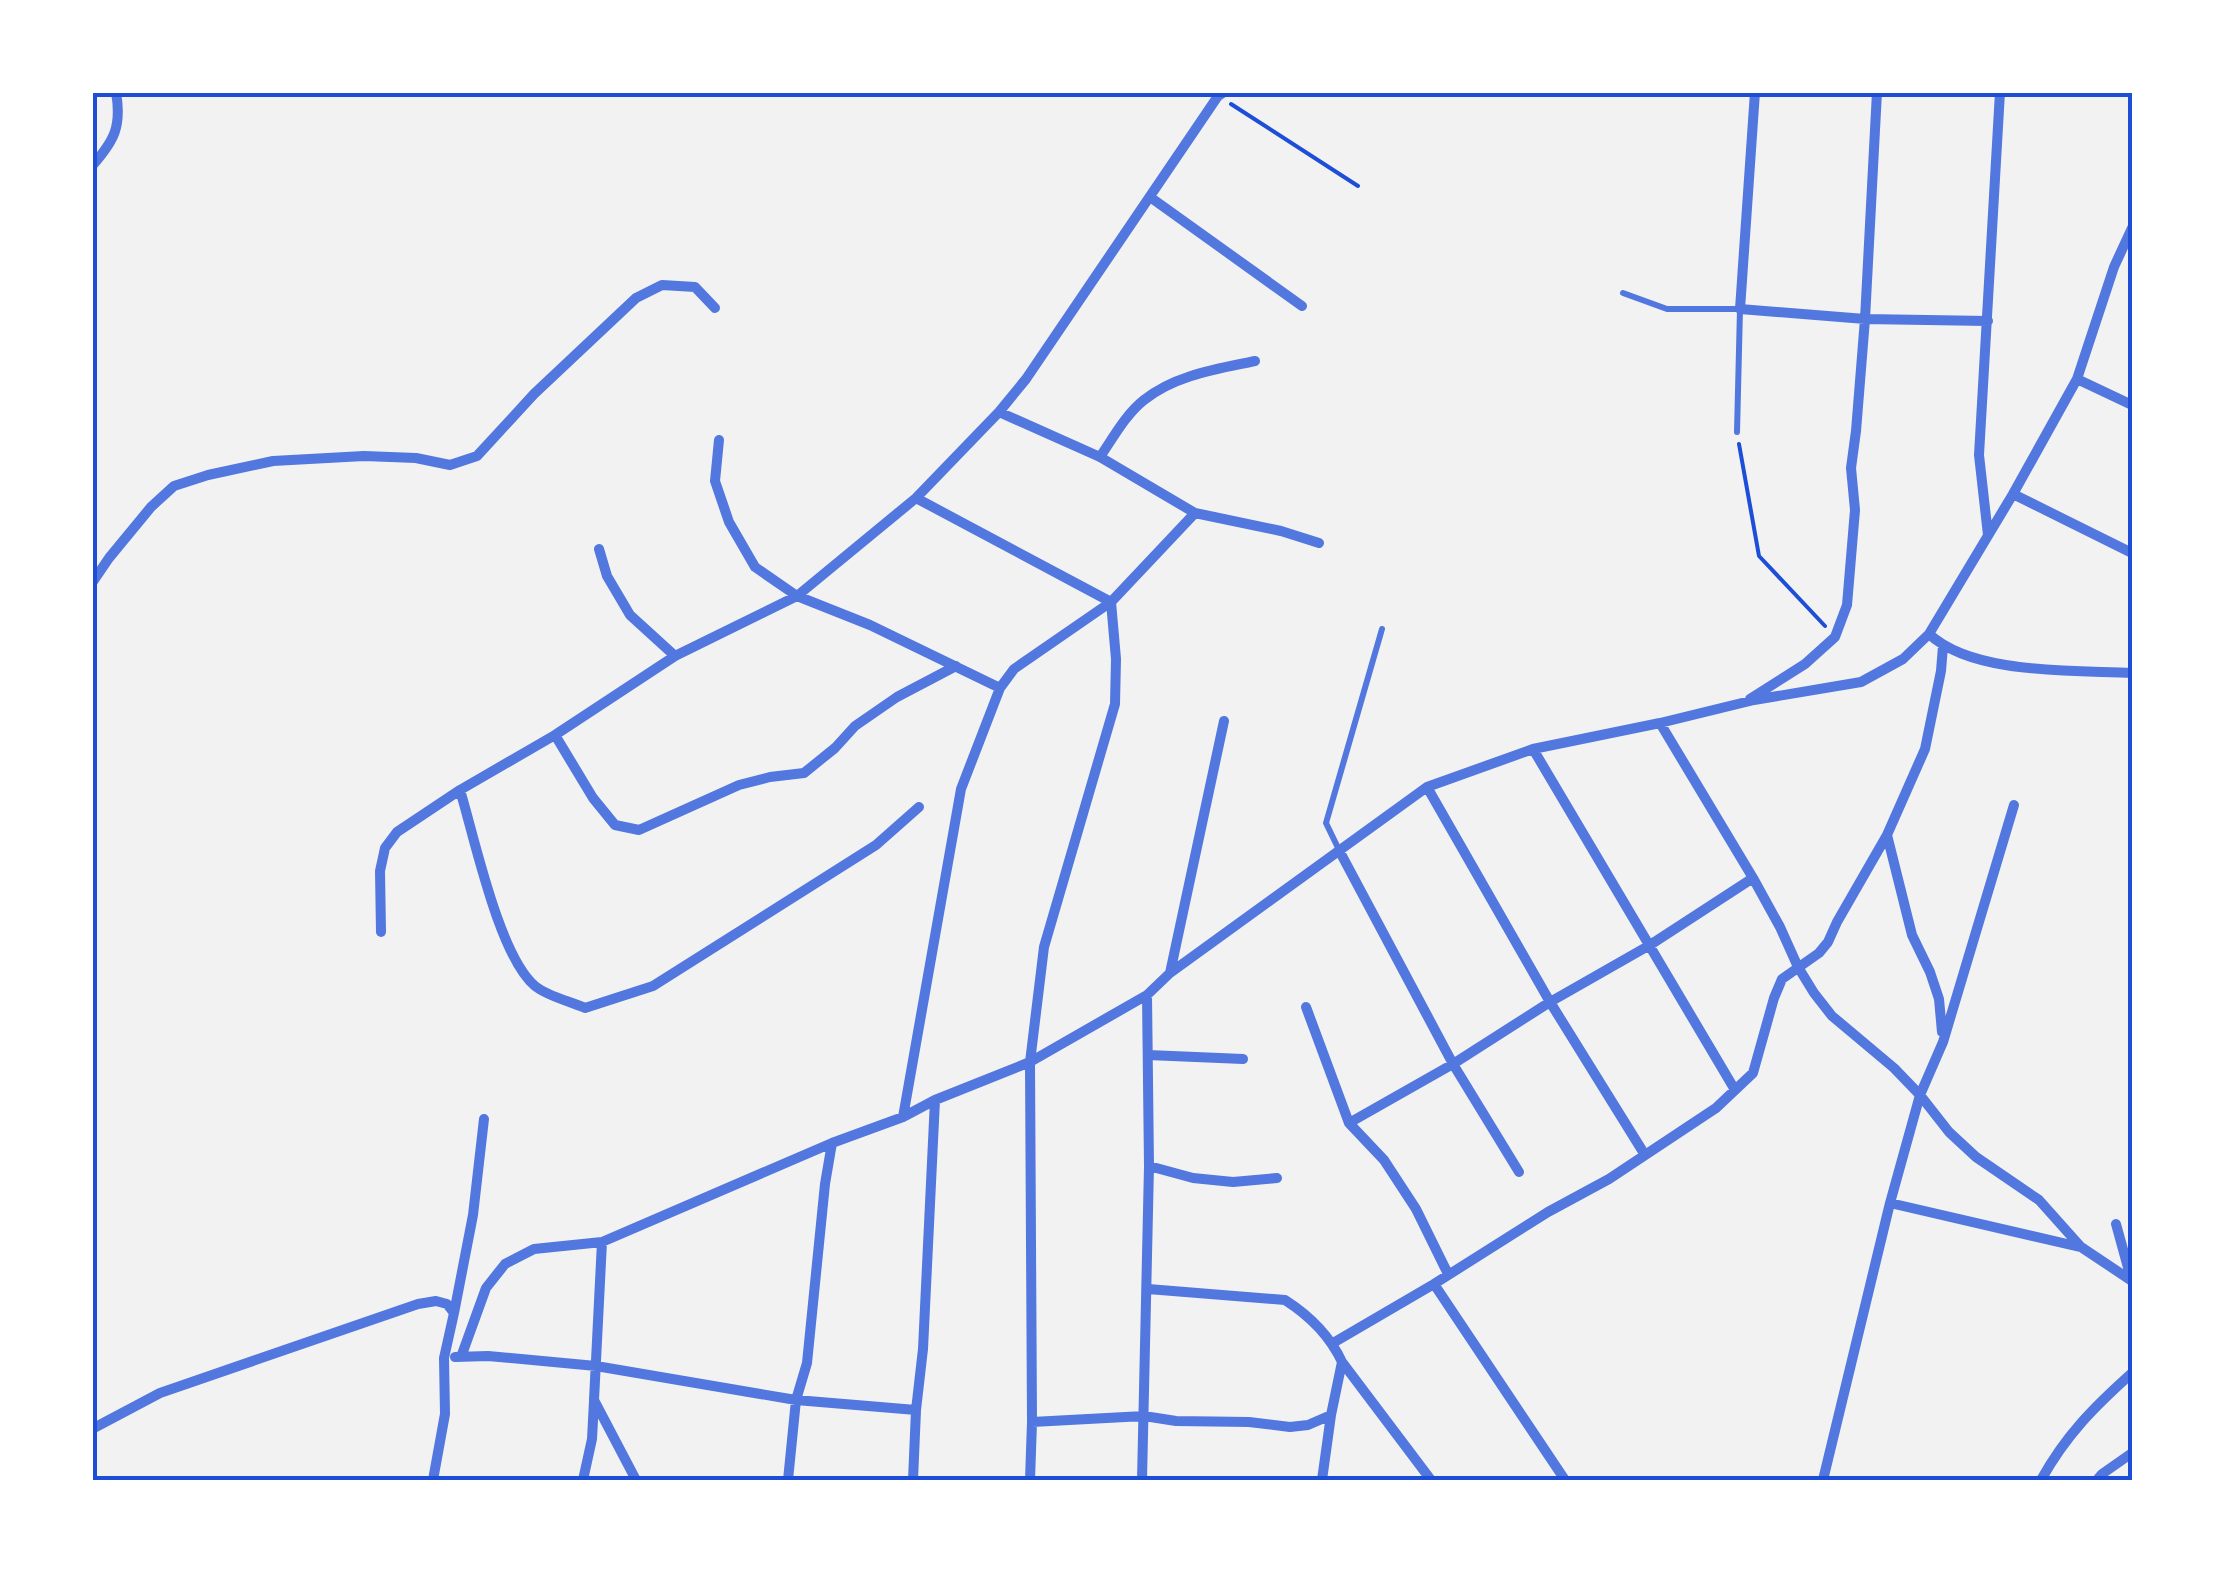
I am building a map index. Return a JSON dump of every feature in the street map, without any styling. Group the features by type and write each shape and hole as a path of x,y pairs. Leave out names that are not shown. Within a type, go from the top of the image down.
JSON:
{"street":[{"path":"92,166 112,143 119,111 116,92"},
{"path":"1755,92 1740,309 1865,319 1988,321"},
{"path":"1746,702 1805,664 1835,637 1847,605 1856,510 1851,468 1865,319 1878,92"},
{"path":"1988,536 1979,455 2000,92"},
{"path":"381,932 380,871 385,848 397,832 675,656 797,596 916,498 1026,379 1221,94"},
{"path":"1150,197 1302,306"},
{"path":"461,1357 486,1288 505,1264 534,1249 602,1242 1030,1062 1147,995 1170,973 1427,786 1533,749 1746,702 1860,682 1903,659 1930,634 2076,380 2114,266 2132,228"},
{"path":"92,583 151,507 174,486 273,460 364,456 416,458 450,465 477,456 534,394 636,298 662,285 695,288 715,308"},
{"path":"1100,457 1143,400 1183,378 1255,360"},
{"path":"2076,380 2132,405"},
{"path":"999,412 1100,457 1196,513 1318,542"},
{"path":"719,440 715,481 729,522 754,567 797,596 870,625 1000,688"},
{"path":"2013,494 2132,553"},
{"path":"916,498 1110,602"},
{"path":"903,1118 961,790 1000,688 1014,669 1110,602 1196,513"},
{"path":"599,549 607,576 630,615 675,656"},
{"path":"1030,1480 1030,1062 1044,947 1115,704 1116,658 1110,602"},
{"path":"1930,634 1943,646 2002,665 2132,673"},
{"path":"1333,1343 1609,1179 1716,1108 1754,1073 1782,978 1819,953 1828,942 1887,835 1924,748 1943,646"},
{"path":"555,735 593,798 614,824 639,830 740,785 804,773 835,748 854,726 897,697 956,666"},
{"path":"1170,973 1224,721"},
{"path":"1660,723 1753,878 1798,967 1832,1016 1872,1048 1920,1095 1948,1132 1976,1157 2039,1200 2081,1247 2132,1282"},
{"path":"1533,749 1736,1090"},
{"path":"1427,786 1550,1002 1645,1155"},
{"path":"460,790 496,914 520,968 536,987 584,1008 653,986 876,845 919,807"},
{"path":"1823,1480 1920,1095 1943,1042 2014,805"},
{"path":"1887,835 1912,934 1939,999 1943,1042"},
{"path":"1340,852 1454,1064 1519,1172"},
{"path":"1350,1123 1650,945 1753,878"},
{"path":"1142,1480 1148,1289 1147,995"},
{"path":"1306,1007 1350,1123 1384,1160 1416,1208 1448,1274"},
{"path":"1148,1055 1242,1059"},
{"path":"914,1480 935,1100"},
{"path":"433,1480 444,1414 444,1358 473,1215 484,1120"},
{"path":"788,1480 796,1400 807,1363 832,1144"},
{"path":"1149,1166 1193,1178 1233,1182 1277,1178"},
{"path":"1890,1203 2081,1247"},
{"path":"2116,1224 2132,1282"},
{"path":"584,1480 592,1439 602,1242"},
{"path":"1434,1284 1565,1480"},
{"path":"1148,1289 1285,1300 1303,1312 1333,1343 1342,1362 1431,1480"},
{"path":"92,1429 160,1393 418,1304 436,1301 447,1304 454,1312"},
{"path":"444,1358 488,1356 596,1366 796,1400 916,1410"},
{"path":"1322,1480 1342,1362"},
{"path":"2041,1480 2062,1443 2132,1373"},
{"path":"594,1400 636,1480"},
{"path":"1032,1422 1144,1416 1290,1427 1308,1425 1331,1415"},
{"path":"2097,1480 2132,1453"}],"lane":[{"path":"1624,293 1667,309 1740,309 1736,432"},
{"path":"1340,852 1326,824 1382,629"}],"path":[{"path":"1221,94 1358,186"},
{"path":"1736,432 1759,556 1835,637"}]}
